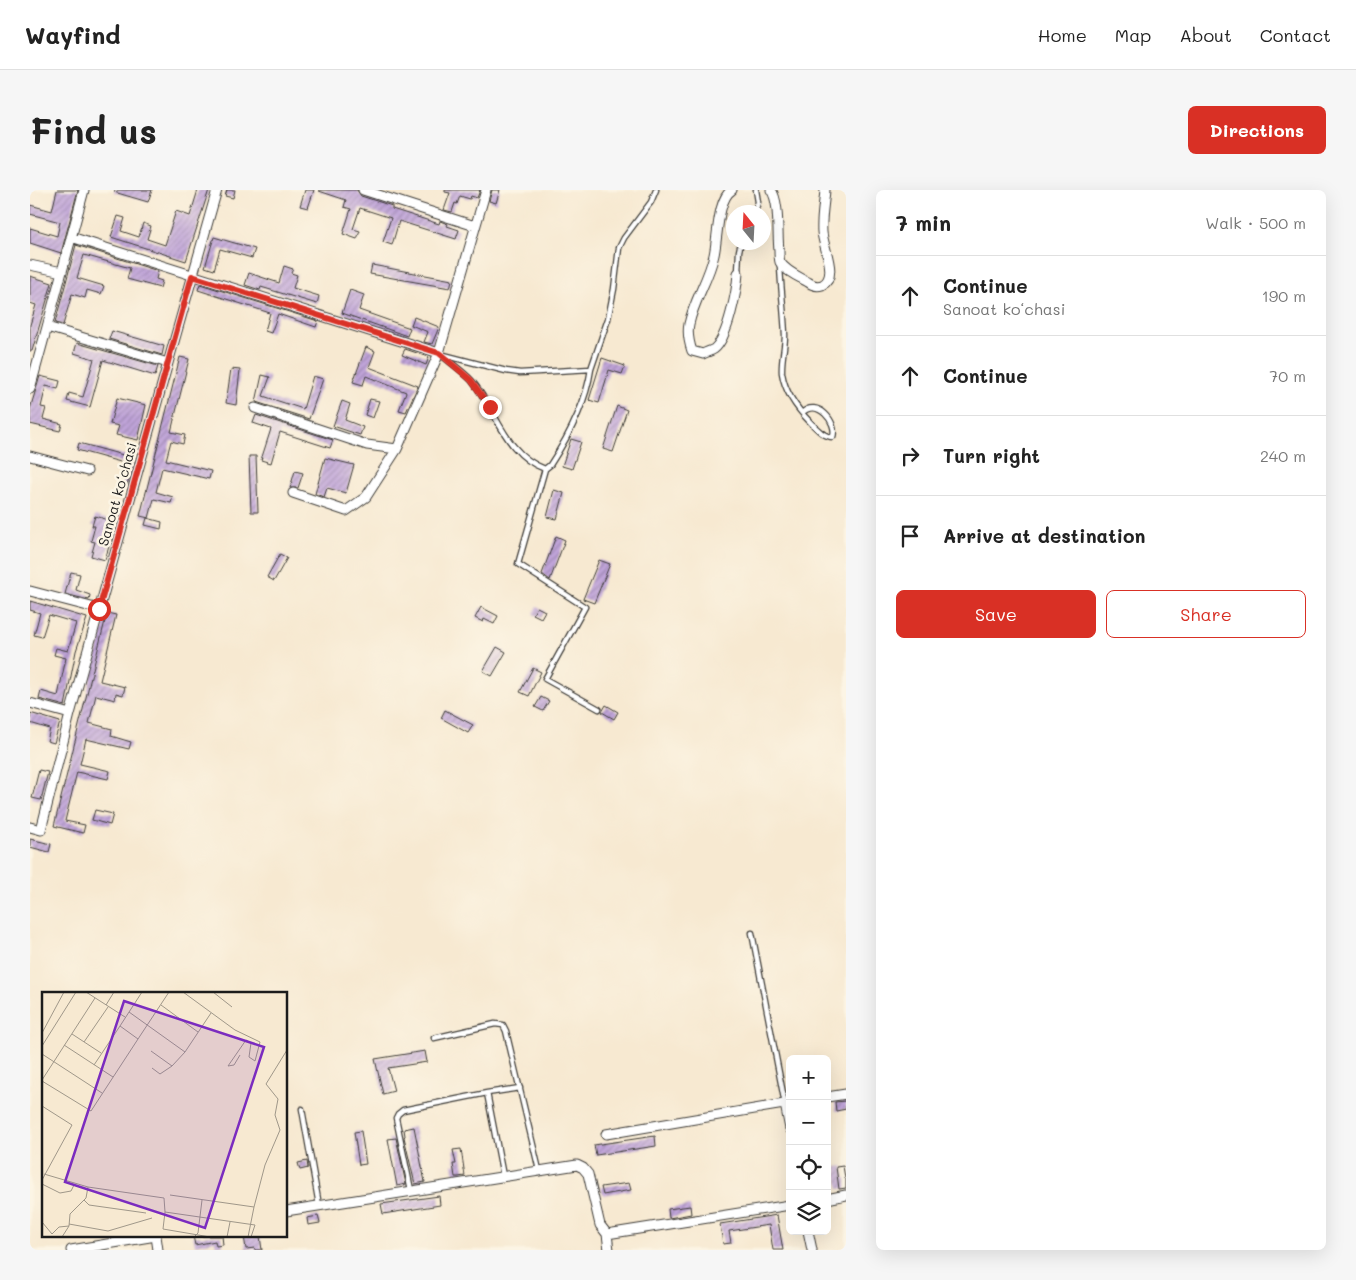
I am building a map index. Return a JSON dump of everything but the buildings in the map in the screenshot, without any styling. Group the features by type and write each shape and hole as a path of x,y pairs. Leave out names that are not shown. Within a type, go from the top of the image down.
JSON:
{"street":[{"path":"30,389 84,190"},
{"name":"Sanoat koʻchasi","path":"30,828 40,830 99,609 217,190"},
{"path":"362,190 475,226"},
{"path":"293,493 346,511 366,497 397,449 439,353 486,190"},
{"path":"732,190 728,193 721,209 714,256 689,324 689,342 692,350 703,354 714,349 722,336 734,302 738,273"},
{"path":"771,190 774,194 776,206 780,262 787,270 813,285 819,286 827,282 830,269 822,234 825,190"},
{"path":"71,237 439,353"},
{"path":"30,265 62,272"},
{"path":"47,327 168,363"},
{"path":"255,408 367,445 397,449"},
{"path":"30,456 87,472"},
{"path":"30,590 99,609"},
{"path":"30,703 70,714"},
{"path":"831,1096 846,1094"},
{"path":"606,1134 786,1104"},
{"path":"288,1211 577,1165 588,1174 600,1225 607,1234 609,1250"},
{"path":"831,1198 846,1195"},
{"path":"607,1234 786,1206"},
{"path":"809,1235 812,1250"},
{"path":"75,1250 144,1238"}],"lane":[{"path":"599,709 544,679 585,607 518,564 545,469 554,459 570,431 586,394 591,369 608,319 619,248 624,238 651,202 656,190"},
{"path":"756,190 757,205"},
{"path":"738,250 738,273"},
{"path":"780,262 781,304 785,336 782,373 787,390 795,405 802,413 820,432 833,437 834,434 830,420 819,409 808,408 802,413"},
{"path":"439,353 520,373 591,369"},
{"path":"439,353 471,380 490,407 506,438 518,453 534,465 545,469"},
{"path":"752,933 786,1100"},
{"path":"434,1038 495,1024 503,1025 539,1170"},
{"path":"412,1190 396,1118 398,1114 403,1110 520,1088"},
{"path":"487,1094 503,1176"},
{"path":"302,1109 319,1206"}],"route":[{"path":"99,609 192,276 439,353 471,380 490,407"}]}
